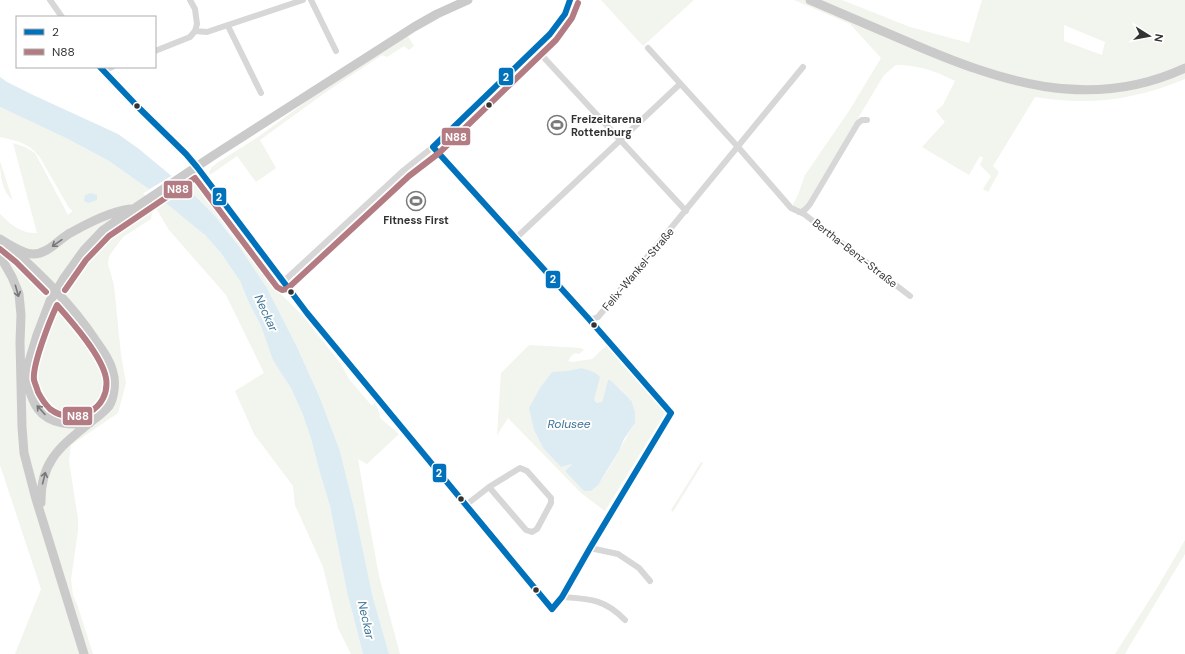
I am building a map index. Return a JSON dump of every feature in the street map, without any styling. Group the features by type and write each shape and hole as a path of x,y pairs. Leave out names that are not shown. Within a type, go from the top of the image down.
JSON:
{"main road":[{"path":"21,404 28,365 37,335 50,301 84,250 102,232 184,175 414,27 437,14 468,0"},
{"path":"810,0 969,67 1004,78 1034,85 1072,90 1111,89 1134,85 1185,68"},
{"path":"3,241 32,254 42,253 70,234 90,223 139,205"},
{"path":"3,241 26,260 86,325 111,365 114,374 114,388 110,404 101,415 58,450 48,465 43,479 41,494 42,516"},
{"path":"0,256 12,277 19,294 21,315 21,404 24,453 84,654"},
{"path":"26,380 31,396 38,409 47,417 66,424 90,423"}],"street":[{"path":"50,0 61,16"},
{"path":"156,51 190,37 196,31 197,24 195,8 190,0"},
{"path":"196,31 207,32 228,26 303,0"},
{"path":"311,0 336,51"},
{"path":"283,282 404,170 433,147 535,48 556,27 565,14 570,0"},
{"path":"228,26 261,93"},
{"path":"535,48 686,211"},
{"path":"648,48 738,147"},
{"name":"Felix-Wankel-Straße","path":"433,147 588,318 598,318 803,67"},
{"path":"101,69 197,167 283,282 326,336 552,609 562,597 610,514"},
{"path":"516,238 680,84"},
{"name":"Bertha-Benz-Straße","path":"798,212 802,212 810,204 858,123 862,120 867,120"},
{"name":"Bertha-Benz-Straße","path":"738,147 791,208 804,214 910,296"},
{"path":"466,505 489,487 520,468 528,471 551,498 551,504 537,529 532,532 526,530 489,487"},
{"path":"590,548 618,554 639,568 650,581"},
{"path":"562,597 582,598 599,602 617,611 625,620"}],"shaded area":[{"path":"601,0 694,0 643,46"},
{"path":"794,0 842,0 910,27 969,43 982,0 1185,0 1185,79 1148,92 1111,99 1074,101 1035,97 993,166 999,172 988,192 983,189 991,176 980,165 983,158 980,156 969,175 922,147 945,122 936,111 943,105 955,81 927,69 896,65 884,75 805,206 800,209 791,208 798,195 805,175 849,111 881,58 850,24","holes":["1064,25 1105,42 1102,55 1064,41"]},
{"path":"408,36 414,46 409,50 404,46 387,57 382,55 326,92 260,140 276,168 256,182 237,156 210,175 209,172 217,163 258,137 341,76"},
{"path":"0,107 66,138 109,161 150,190 143,193 154,204 163,199 205,235 221,253 240,281 283,376 291,388 303,415 311,439 330,506 347,592 363,654 351,654 338,628 323,567 295,505 293,486 254,434 235,391 264,373 226,295 169,230 154,205 151,219 123,237 109,256 108,264 114,285 121,355 126,383 118,413 71,445 69,461 78,519 78,531 71,579 73,595 93,654 15,654 41,589 0,465 0,214 12,225 21,230 37,233 13,143 25,147 35,153 67,215 73,211 69,208 37,154 28,146 0,137"},
{"path":"0,161 12,200 6,192 2,182"},
{"path":"188,182 194,182 205,187 261,262 277,290 303,316 341,364 349,379 372,406 375,403 380,418 399,434 367,464 358,459 379,576 400,654 389,654 372,594 355,512 340,451 320,398 297,347 267,288 230,234 215,216 183,186"},
{"path":"529,345 581,348 584,350 579,354 576,353 572,355 568,361 572,362 592,359 606,346 665,413 605,511 581,493 508,418 497,435 501,373","holes":["581,368 597,404 602,402 608,380 630,399 629,401 631,401 635,423 604,476 591,491 565,471 572,464 561,467 543,448 534,430 567,371"]},
{"path":"701,462 703,463 673,512 671,510"},
{"path":"1185,540 1185,554 1125,654 1115,654 1157,588"}],"water":[{"name":"Neckar","path":"0,77 33,95 118,134 139,149 192,193 215,216 238,245 267,288 297,347 320,398 340,451 355,512 372,594 389,654 363,654 347,592 330,506 311,439 303,415 291,388 273,360 261,326 240,281 221,253 205,235 150,190 109,161 66,138 0,107"},
{"path":"91,193 97,195 97,200 88,203 84,201 85,195"},
{"name":"Rolusee","path":"581,368 593,372 600,377 594,400 597,403 602,402 608,380 610,380 630,399 629,401 631,400 635,412 635,423 624,439 619,451 598,485 591,491 584,491 565,471 572,464 561,467 543,448 534,430 529,408 540,388 552,372"}],"pier":[{"path":"173,175 185,184 161,200 148,190"}],"transit line":[{"name":"2","path":"433,147 550,34 565,14 570,0"},
{"name":"N88","path":"65,290 86,260 109,236 195,178 277,287 282,290 287,289 409,176 439,153 556,40 572,18 578,3"},
{"name":"2","path":"101,68 197,167 307,313 552,609"},
{"name":"2","path":"433,147 588,318 671,413"},
{"name":"N88","path":"0,249 16,262 46,292"},
{"name":"N88","path":"57,305 93,350 99,360 106,378 106,389 103,399 89,412 80,416 70,417 50,409 39,394 34,380 36,364 46,331 57,305"},
{"name":"2","path":"552,609 562,597 671,413"}],"place":[{"name":"Freizeitarena Rottenburg","path":"557,125"},
{"name":"Fitness First","path":"416,201"}]}
